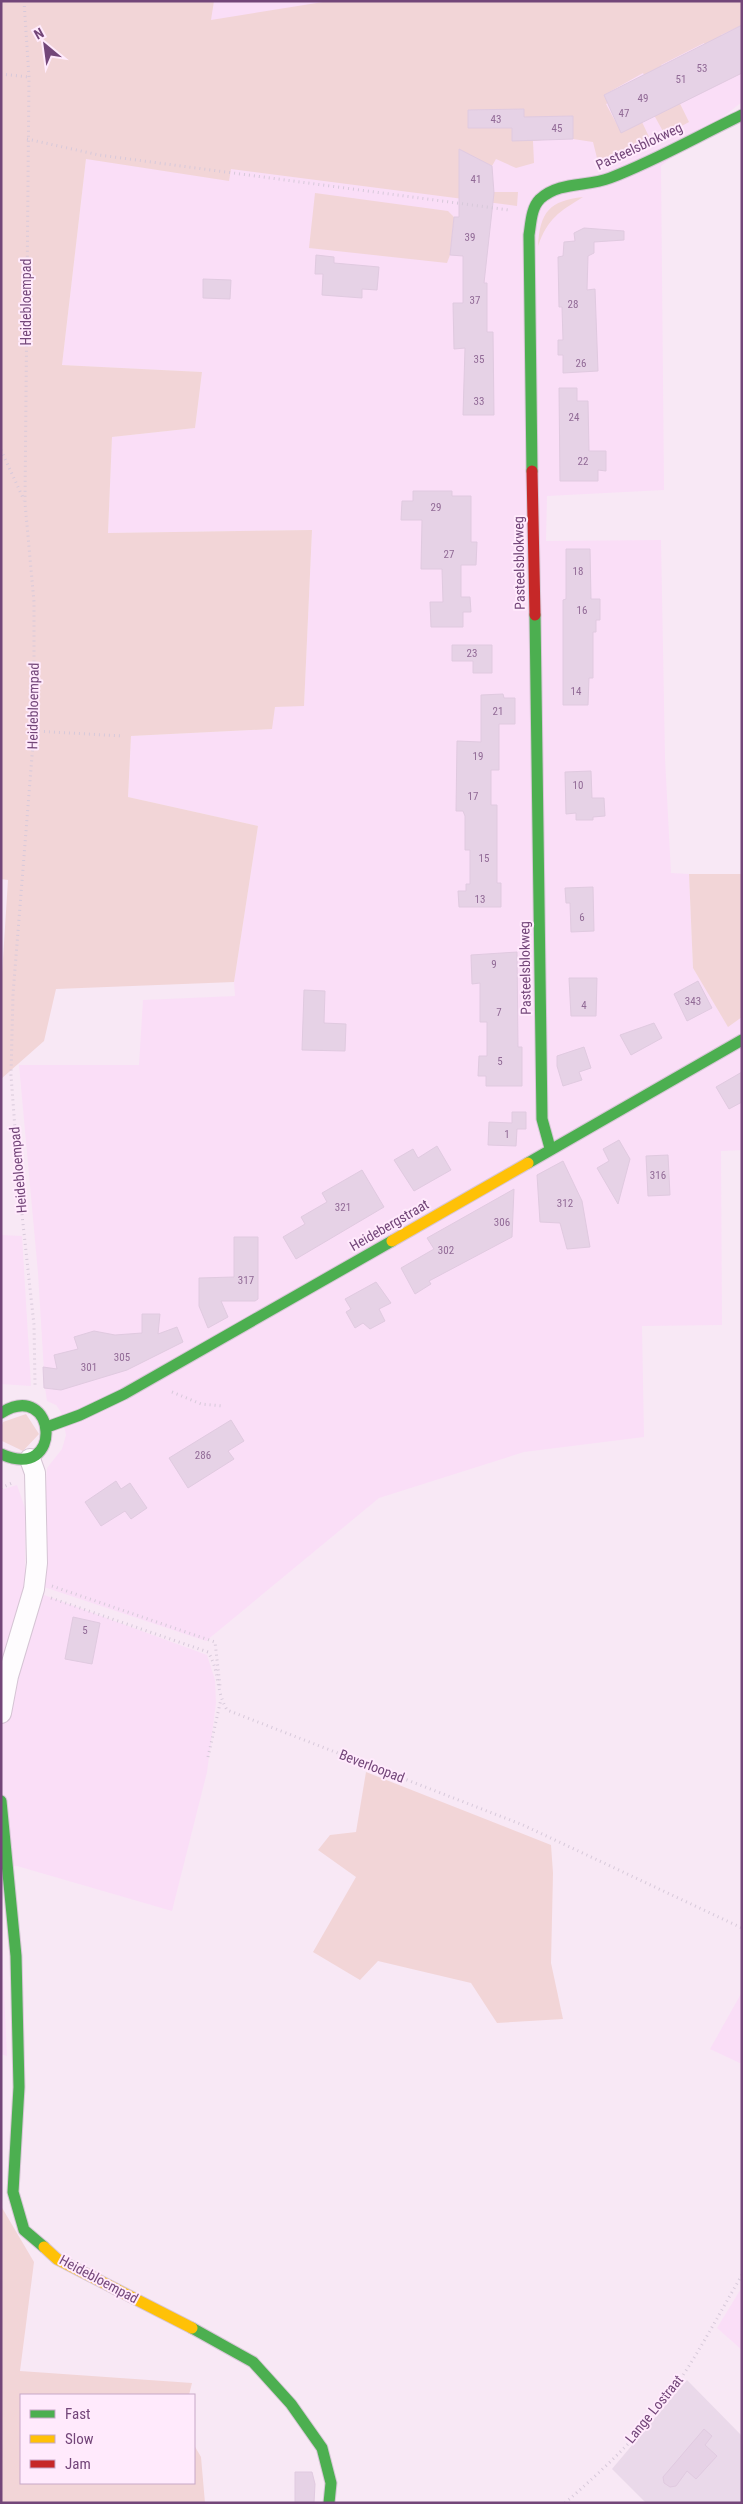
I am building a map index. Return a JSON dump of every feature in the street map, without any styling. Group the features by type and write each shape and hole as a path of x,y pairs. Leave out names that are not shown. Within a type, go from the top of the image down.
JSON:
{"street":[{"name":"Pasteelsblokweg","path":"550,1148 542,1119 529,234 532,213 539,200 552,191 571,185 608,179 742,115"},
{"name":"Heidebergstraat","path":"47,1427 91,1411 155,1376 550,1148 742,1040"},
{"path":"1,1413 9,1407 18,1406 35,1410 41,1414 47,1427 44,1446 38,1454 30,1459 15,1460 1,1454"},
{"path":"1,1713 8,1676 34,1584 37,1563 35,1473 30,1459"},
{"name":"Heidebloempad","path":"1,1801 16,1956 19,2087 7,2191 24,2230 57,2259 218,2341 253,2362 291,2404 322,2448 331,2483 329,2503"}],"path":[{"name":"Heidebloempad","path":"24,1 29,77 25,503 34,602 34,731 17,927 11,1075 20,1196 34,1325 35,1410"},
{"path":"1,74 29,77"},
{"path":"27,139 99,155 532,213"},
{"path":"1,450 25,503"},
{"path":"34,731 123,736"},
{"path":"155,1376 171,1392 191,1402 223,1406"},
{"path":"34,1584 215,1642 222,1700 208,1758"},
{"path":"34,1584 48,1597 208,1652 214,1663 222,1700"},
{"name":"Beverloopad","path":"222,1700 227,1710 522,1825 742,1928"},
{"name":"Lange Lostraat","path":"565,2503 606,2467 670,2394 742,2275"}],"shaded area":[{"path":"1,1 214,1 211,20 329,1 742,1 742,25 721,35 740,74 723,82 704,43 661,65 689,122 665,135 654,115 663,110 643,73 604,95 608,103 606,104 621,132 642,122 651,141 599,166 593,142 573,139 572,116 542,117 542,140 533,141 534,163 516,168 496,159 492,166 459,149 459,192 518,192 517,206 231,169 229,181 86,159 62,365 202,372 195,428 112,437 108,533 312,530 304,706 275,707 272,729 131,736 128,797 258,826 234,982 56,989 44,1041 1,1079 1,990 8,880 1,879"},
{"path":"214,1 742,1 742,102 661,166 664,490 547,496 546,541 661,540 665,758 671,873 689,874 693,968 728,1026 742,1017 742,1150 721,1151 722,1325 642,1326 644,1437 524,1452 379,1498 206,1641 41,1586 47,1468 62,1449 66,1435 61,1412 56,1405 47,1401 45,1388 38,1273 19,1065 139,1065 143,1000 235,996 234,982 258,826 128,797 131,736 271,729 275,707 304,705 312,530 108,533 112,437 195,428 202,372 62,365 86,159 210,20"},
{"path":"315,193 448,211 454,217 450,255 447,263 309,248"},
{"path":"583,197 567,207 550,222 538,246 541,224 549,210 562,201"},
{"path":"689,874 742,874 742,1017 728,1027 693,968"},
{"path":"1,1235 22,1236 31,1386 1,1384"},
{"path":"26,1414 39,1434 23,1451 2,1441 1,1428 3,1422"},
{"path":"17,1485 25,1508 25,1588 207,1655 215,1680 216,1703 207,1772 172,1911 17,1866 1,1868 1,1490"},
{"path":"366,1772 551,1845 553,1873 551,1963 563,2019 497,2023 471,1983 378,1961 360,1980 313,1952 356,1877 318,1850 330,1835 356,1832"},
{"path":"1,1930 7,2056 1,2054"},
{"path":"742,1992 742,2064 710,2049"},
{"path":"1,2206 34,2262 20,2371 192,2383 189,2394 20,2394 20,2484 195,2484 195,2447 201,2457 205,2503 1,2503"},
{"path":"742,2287 742,2350 717,2328"},
{"path":"687,2380 742,2436 742,2503 646,2503 612,2469"}],"building":[{"path":"742,25 742,73 621,133 604,95"},
{"path":"524,109 524,117 573,116 573,139 512,141 512,128 468,128 468,110"},
{"path":"459,149 492,166 494,193 484,283 487,283 487,332 493,332 494,415 463,415 465,348 454,349 453,303 463,303 463,256 450,255 454,217 459,217"},
{"path":"584,228 624,231 624,240 594,242 594,253 588,256 587,290 595,289 598,371 563,373 563,355 558,355 558,340 563,340 562,307 559,307 558,257 563,256 564,242 575,241 574,233"},
{"path":"316,255 334,257 334,263 379,267 377,290 362,289 362,298 322,295 323,274 315,274"},
{"path":"203,279 231,280 230,299 203,298"},
{"path":"559,388 577,388 577,401 588,401 589,451 606,451 606,471 598,470 598,481 560,481"},
{"path":"413,491 452,491 452,496 471,496 471,542 477,542 476,565 461,565 461,597 470,597 471,612 463,612 463,627 431,627 430,602 443,602 442,569 421,569 422,520 401,520 402,501 413,501"},
{"path":"566,549 590,549 591,599 600,599 600,620 596,620 596,632 593,632 593,678 589,678 588,705 563,705 563,600 566,599"},
{"path":"452,645 492,645 492,673 473,673 473,661 452,661"},
{"path":"503,694 504,698 515,698 515,724 499,724 499,770 491,770 491,805 497,805 497,883 501,883 501,907 459,907 458,891 466,891 466,884 470,884 470,850 465,850 465,816 463,811 456,811 457,741 481,742 481,695"},
{"path":"591,771 592,798 604,798 605,816 593,817 593,820 576,820 576,813 566,814 565,772"},
{"path":"593,887 594,931 571,932 570,903 566,903 565,888"},
{"path":"517,952 518,1047 522,1047 522,1086 486,1086 486,1076 478,1076 479,1056 487,1056 487,1022 480,1022 480,983 472,984 471,955"},
{"path":"569,978 597,978 596,1016 571,1016"},
{"path":"698,981 712,1008 687,1021 674,994"},
{"path":"304,990 325,991 324,1023 346,1024 345,1051 302,1050"},
{"path":"654,1023 662,1038 631,1055 620,1035"},
{"path":"584,1047 591,1068 579,1072 582,1080 563,1086 557,1066 557,1056"},
{"path":"742,1072 742,1102 729,1109 716,1087"},
{"path":"512,1112 526,1112 526,1129 517,1129 516,1146 488,1145 489,1122 512,1123"},
{"path":"619,1140 630,1159 618,1204 597,1168 609,1161 603,1149"},
{"path":"437,1146 451,1170 414,1191 394,1160 413,1149 418,1158"},
{"path":"668,1155 670,1195 648,1196 646,1156"},
{"path":"563,1161 582,1201 590,1247 567,1249 560,1223 540,1222 537,1175"},
{"path":"362,1170 384,1207 296,1259 283,1237 305,1224 301,1217 327,1202 322,1193"},
{"path":"514,1189 512,1237 429,1281 431,1284 415,1294 401,1268 434,1249 427,1238"},
{"path":"234,1237 258,1237 258,1299 255,1301 221,1301 228,1317 208,1328 199,1306 199,1278 234,1277"},
{"path":"376,1282 391,1303 379,1309 385,1321 370,1329 363,1323 355,1328 346,1312 351,1309 345,1299"},
{"path":"142,1314 160,1314 158,1334 177,1327 183,1342 127,1370 61,1390 44,1388 43,1367 57,1369 54,1355 78,1349 74,1337 94,1331 115,1335 142,1333"},
{"path":"231,1420 244,1441 228,1451 234,1459 188,1488 169,1458"},
{"path":"116,1481 121,1489 130,1483 147,1508 131,1519 125,1511 101,1526 85,1502"},
{"path":"73,1617 100,1623 92,1664 65,1659"},
{"path":"704,2429 712,2436 705,2445 717,2456 696,2479 687,2471 676,2486 670,2487 664,2483 663,2477"},
{"path":"295,2472 312,2472 315,2484 314,2503 295,2503"}],"traffic: fast":[{"path":"532,471 529,235 532,216 537,203 548,193 556,189 601,181 627,171 742,115"},
{"path":"535,615 542,1119 550,1148"},
{"path":"528,1163 742,1040"},
{"path":"47,1427 80,1415 124,1394 392,1241"},
{"path":"1,1413 20,1406 34,1409 42,1418 46,1431 44,1445 36,1455 22,1459 1,1454"},
{"path":"1,1801 16,1956 19,2087 13,2192 24,2230 44,2247"},
{"path":"192,2328 253,2362 291,2404 322,2448 331,2483 329,2503"}],"traffic: slow":[{"path":"392,1241 528,1163"},
{"path":"44,2247 57,2259 192,2328"}],"traffic: jam":[{"path":"532,471 535,615"}]}
